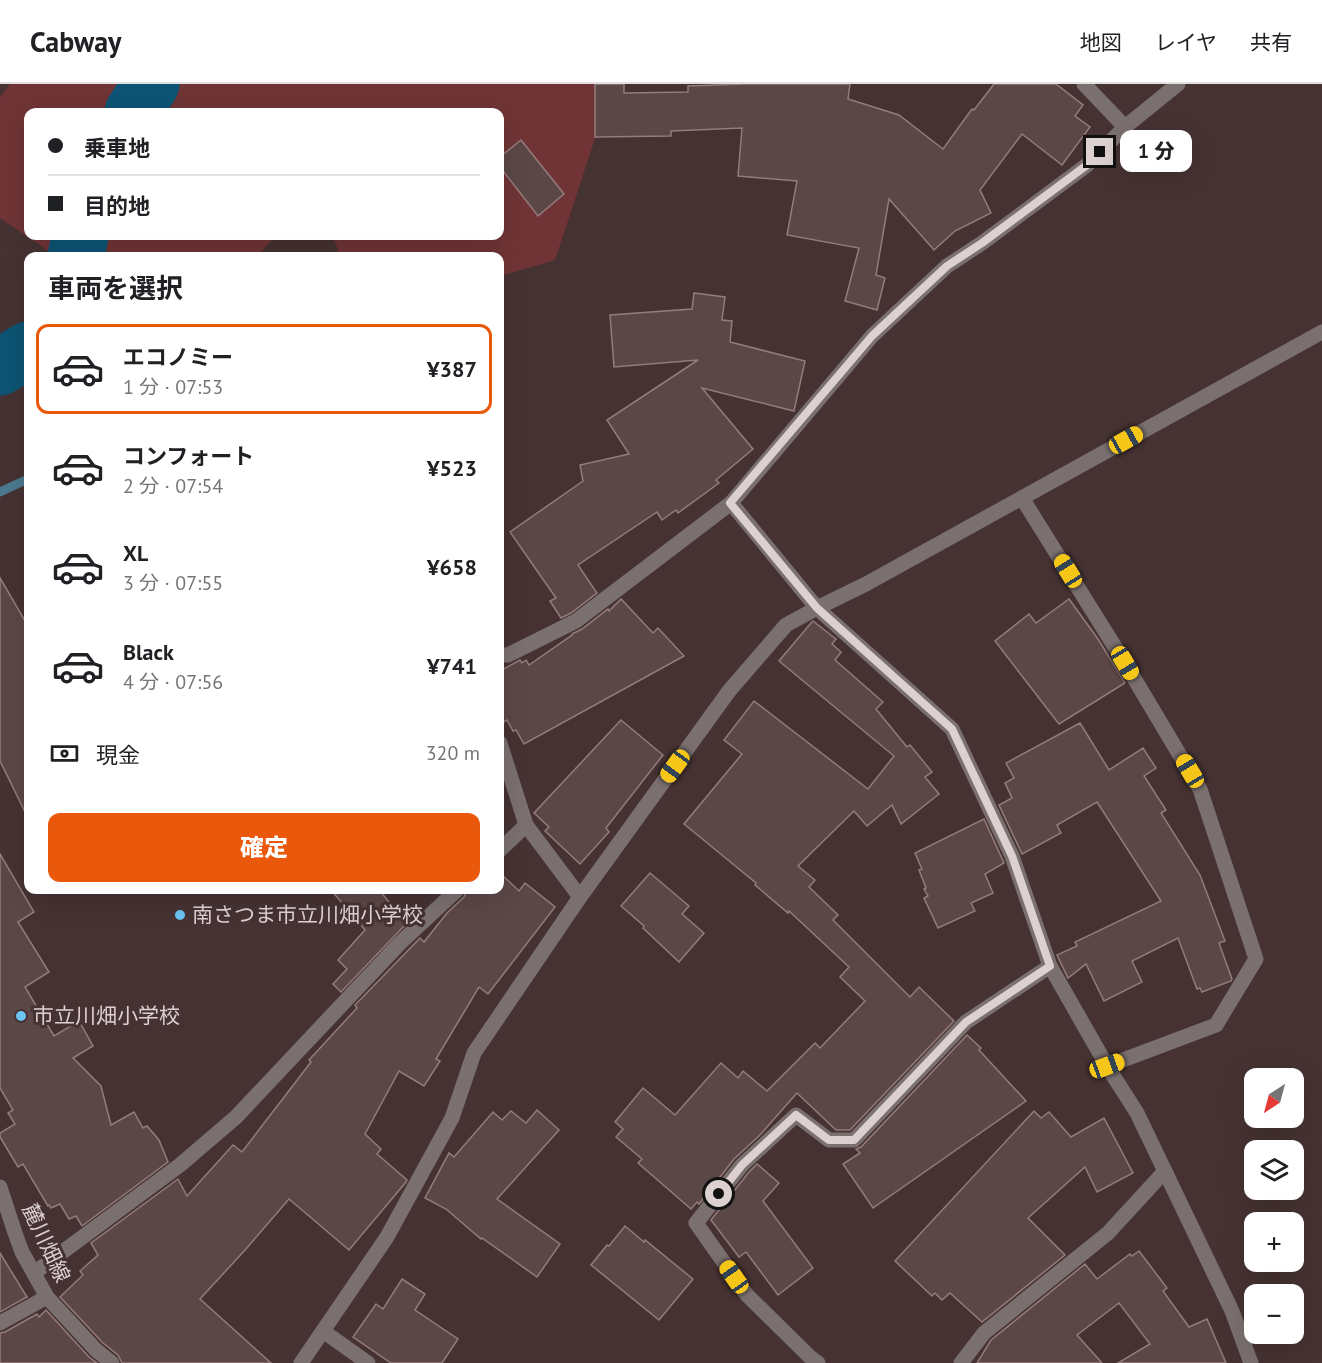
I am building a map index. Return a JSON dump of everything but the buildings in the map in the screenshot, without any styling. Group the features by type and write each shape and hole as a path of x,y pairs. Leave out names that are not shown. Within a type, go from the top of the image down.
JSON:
{"street":[{"path":"1084,84 1125,127"},
{"path":"504,655 576,621 730,503 872,336 947,266 982,243 1087,165 1125,127 1178,84"},
{"path":"301,1363 387,1237 452,1118 474,1053 580,897 729,691 786,626 1322,332"},
{"path":"1022,498 1200,789 1256,959 1216,1025 1107,1066"},
{"path":"730,503 817,608 952,729 1012,856 1050,966 1107,1066 1137,1113 1232,1311 1251,1363"},
{"path":"504,756 526,825 580,897"},
{"path":"504,846 526,825"},
{"path":"34,1273 180,1165 236,1117 400,943 453,894"},
{"path":"818,1363 747,1295 696,1223 742,1165 796,1115 829,1140 854,1140 966,1022 1050,966"},
{"path":"961,1363 984,1333 1108,1233 1165,1171"},
{"name":"麓川畑線","path":"0,1187 22,1252 46,1297 96,1350 112,1363"},
{"path":"0,1323 46,1297"},
{"path":"323,1331 368,1363"}],"shaded area":[{"path":"10,84 613,84 555,260 504,275 504,252 339,252 334,240 504,240 504,108 24,108 24,234 0,218 0,97"},
{"path":"32,240 272,240 261,252 50,252"}],"waterway":[{"path":"136,108 151,84"},
{"path":"77,252 79,240"},
{"path":"95,240 100,252"},
{"path":"0,367 24,352"},
{"path":"0,492 24,481"}],"place":[{"name":"南さつま市立川畑小学校","path":"180,915"},
{"name":"市立川畑小学校","path":"21,1016"}],"route":[{"path":"719,1194 742,1165 796,1115 829,1140 854,1140 966,1022 1050,966 1012,856 952,729 817,608 730,503 872,336 947,266 982,243 1087,165 1100,152"}]}
